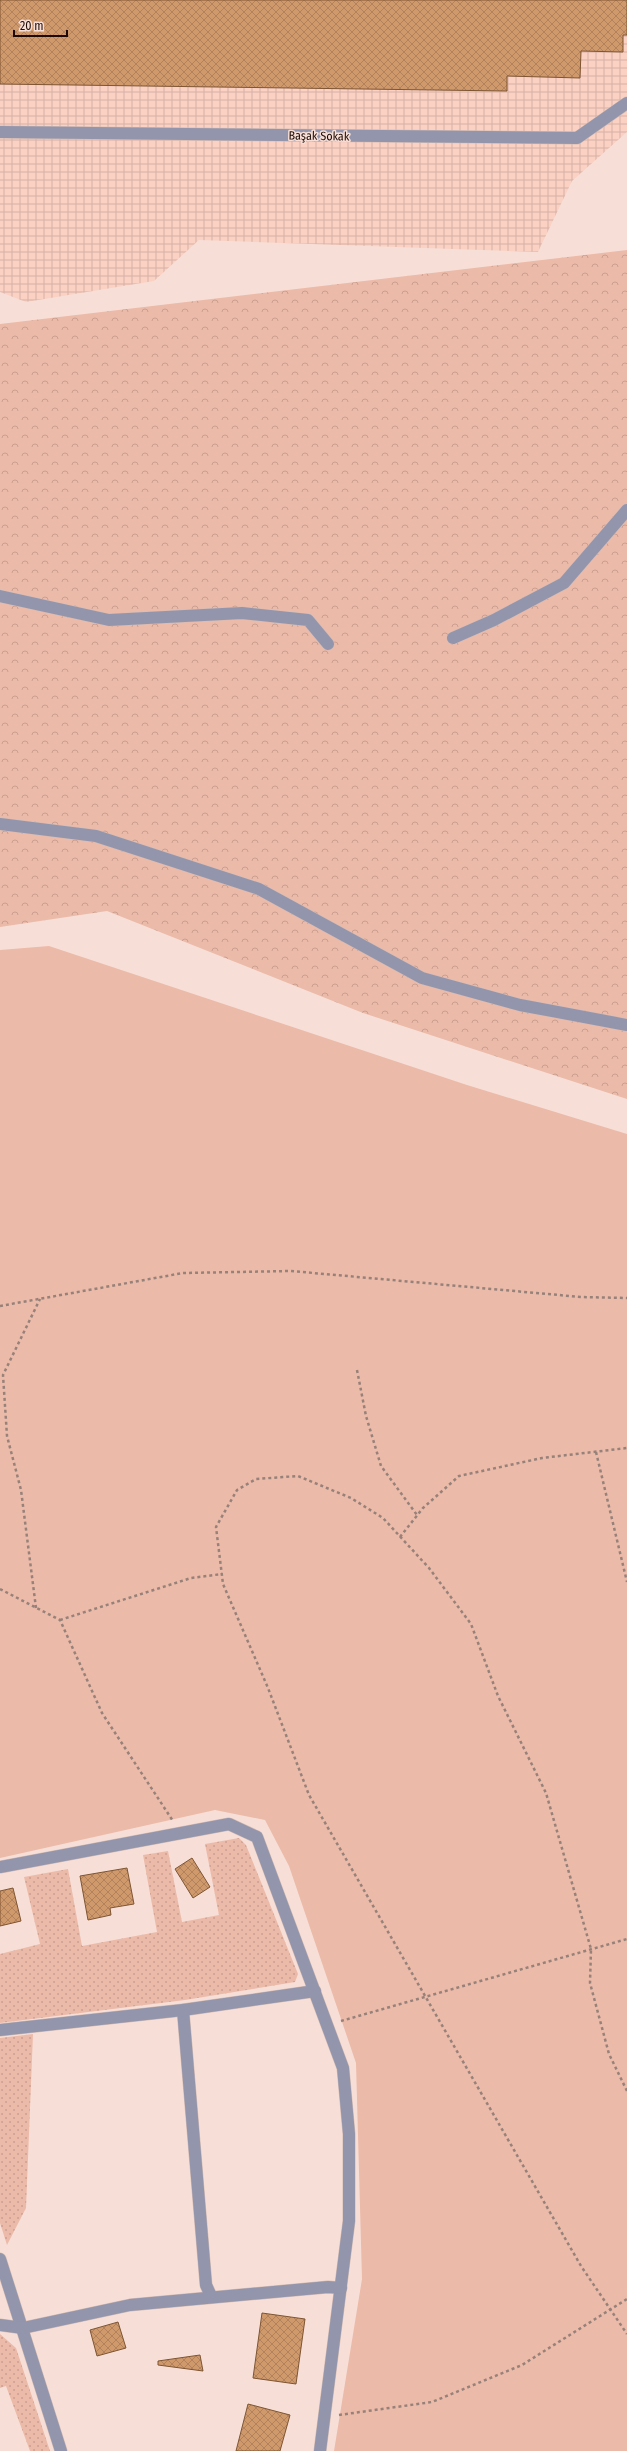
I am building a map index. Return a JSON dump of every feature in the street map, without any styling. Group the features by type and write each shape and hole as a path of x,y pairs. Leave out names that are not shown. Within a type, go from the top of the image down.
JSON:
{"street":[{"name":"Başak Sokak","path":"0,132 577,138 627,103"},
{"path":"453,638 494,620 564,583 627,510"},
{"path":"0,596 109,620 242,613 308,620 328,644"},
{"path":"0,824 96,836 259,889 422,978 520,1005 627,1025"},
{"path":"0,1867 229,1824 257,1837 343,2068 349,2134 348,2221 320,2451"},
{"path":"0,2030 183,2010 315,1991"},
{"path":"183,2010 206,2285 210,2296"},
{"path":"0,2259 61,2451"},
{"path":"0,2325 22,2328 130,2305 210,2296 328,2287 341,2288"}],"path":[{"path":"0,1306 183,1273 291,1271 581,1297 627,1298"},
{"path":"36,1608 21,1490 7,1436 3,1375 40,1299"},
{"path":"357,1370 366,1416 381,1466 417,1515"},
{"path":"400,1537 417,1515 459,1476 542,1458 627,1448"},
{"path":"596,1452 627,1582"},
{"path":"627,2091 609,2054 592,1990 591,1949 546,1794 498,1696 471,1624 429,1568 383,1518 351,1498 298,1476 256,1480 237,1490 216,1527 223,1584 268,1688 309,1796 581,2266 627,2334"},
{"path":"60,1620 191,1578 222,1574"},
{"path":"0,1589 60,1620 102,1713 181,1833"},
{"path":"327,2025 627,1939"},
{"path":"325,2417 432,2402 522,2365 627,2299"}],"shaded area":[{"path":"0,0 627,0 627,132 572,181 538,252 199,240 154,281 26,302 0,292"}],"green space":[{"path":"627,250 627,1099 363,1013 107,911 0,927 0,324"},
{"path":"49,946 467,1085 627,1134 627,2451 334,2451 362,2279 356,2063 289,1866 265,1820 215,1810 0,1858 0,950"},
{"path":"239,1838 246,1845 298,1974 295,1982 185,2000 0,2023 0,1954 40,1944 24,1877 68,1869 82,1946 157,1932 143,1855 168,1851 182,1922 219,1915 205,1844"},
{"path":"33,2034 26,2208 7,2245 0,2223 0,2038"},
{"path":"0,2334 16,2348 50,2451 30,2451 6,2386 0,2388"}],"building":[{"path":"0,0 627,0 627,35 623,35 623,52 581,51 580,78 507,76 507,91 0,84"},
{"path":"192,1858 210,1887 193,1898 175,1869"},
{"path":"127,1868 134,1904 110,1908 111,1915 88,1920 80,1876"},
{"path":"13,1888 21,1921 0,1926 0,1891"},
{"path":"262,2313 305,2319 296,2384 253,2378"},
{"path":"118,2322 126,2348 97,2356 90,2330"},
{"path":"200,2355 203,2371 158,2365 158,2361"},
{"path":"248,2404 290,2415 280,2451 236,2451"}]}
